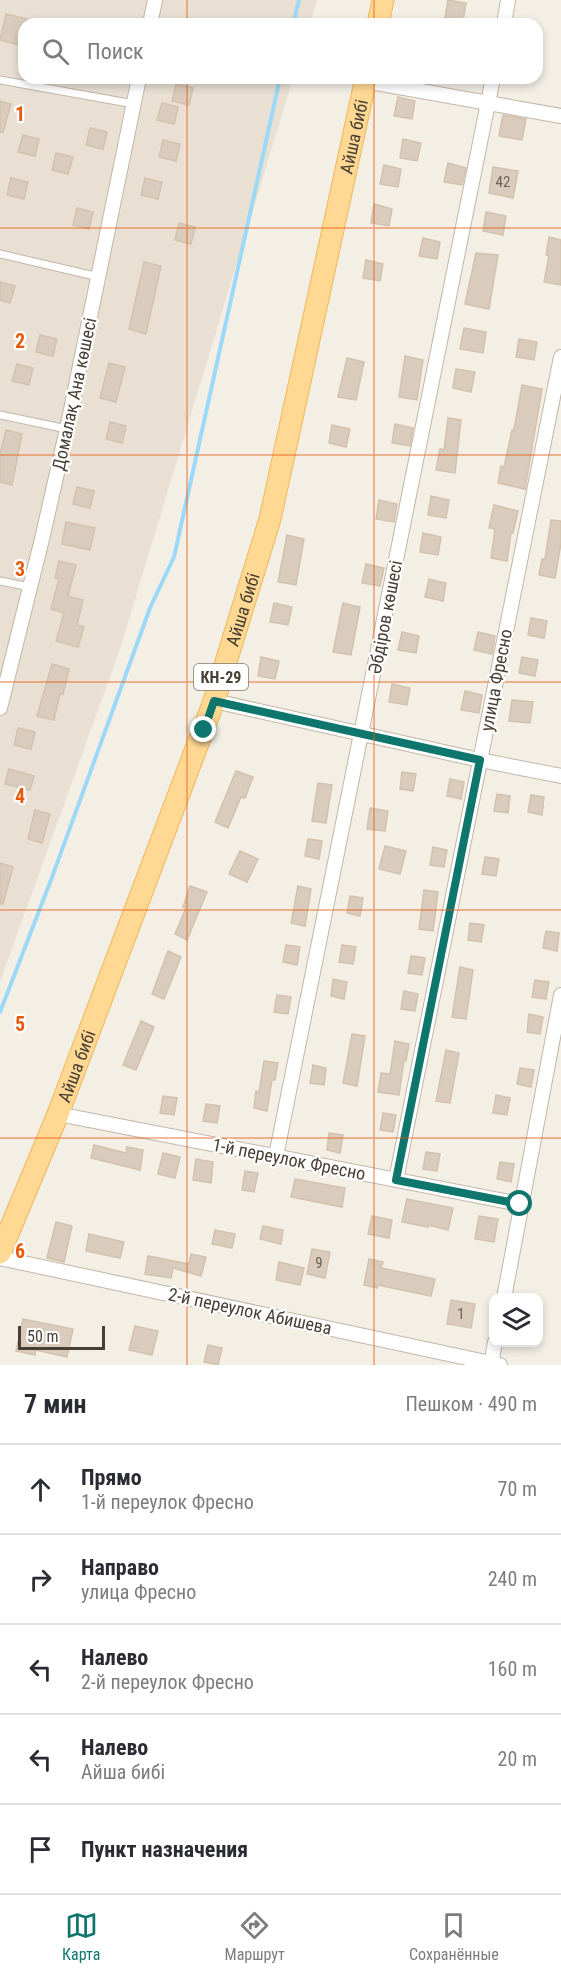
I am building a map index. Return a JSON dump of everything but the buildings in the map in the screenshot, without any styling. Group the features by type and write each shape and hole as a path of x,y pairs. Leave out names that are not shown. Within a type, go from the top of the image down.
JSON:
{"main road":[{"path":"379,18 383,0"},
{"name":"Айша бибі","path":"0,1256 58,1114 214,701 270,519 365,84"}],"street":[{"path":"151,18 155,0"},
{"path":"505,18 508,0"},
{"name":"Домалақ Ана көшесі","path":"0,708 66,429 138,84"},
{"path":"387,84 561,116"},
{"name":"Әбдіров көшесі","path":"276,1156 492,84"},
{"name":"улица Фресно","path":"396,1180 561,357"},
{"path":"214,701 561,776"},
{"path":"505,1293 561,995"},
{"name":"1-й переулок Фресно","path":"58,1114 520,1204"},
{"name":"2-й переулок Абишева","path":"0,1256 494,1364"},
{"path":"494,1364 495,1347"}],"lane":[{"path":"0,80 18,83"},
{"path":"22,84 134,104"},
{"path":"0,254 99,278"},
{"path":"0,415 66,429"},
{"path":"0,581 30,587"}],"shaded area":[{"path":"0,0 317,0 312,18 18,18 18,84 291,84 119,652 0,982"}],"waterway":[{"path":"294,18 299,0"},
{"path":"0,1012 51,880 150,608 174,557 279,84"}],"route":[{"path":"204,730 214,701 480,760 396,1180 520,1204"}]}
